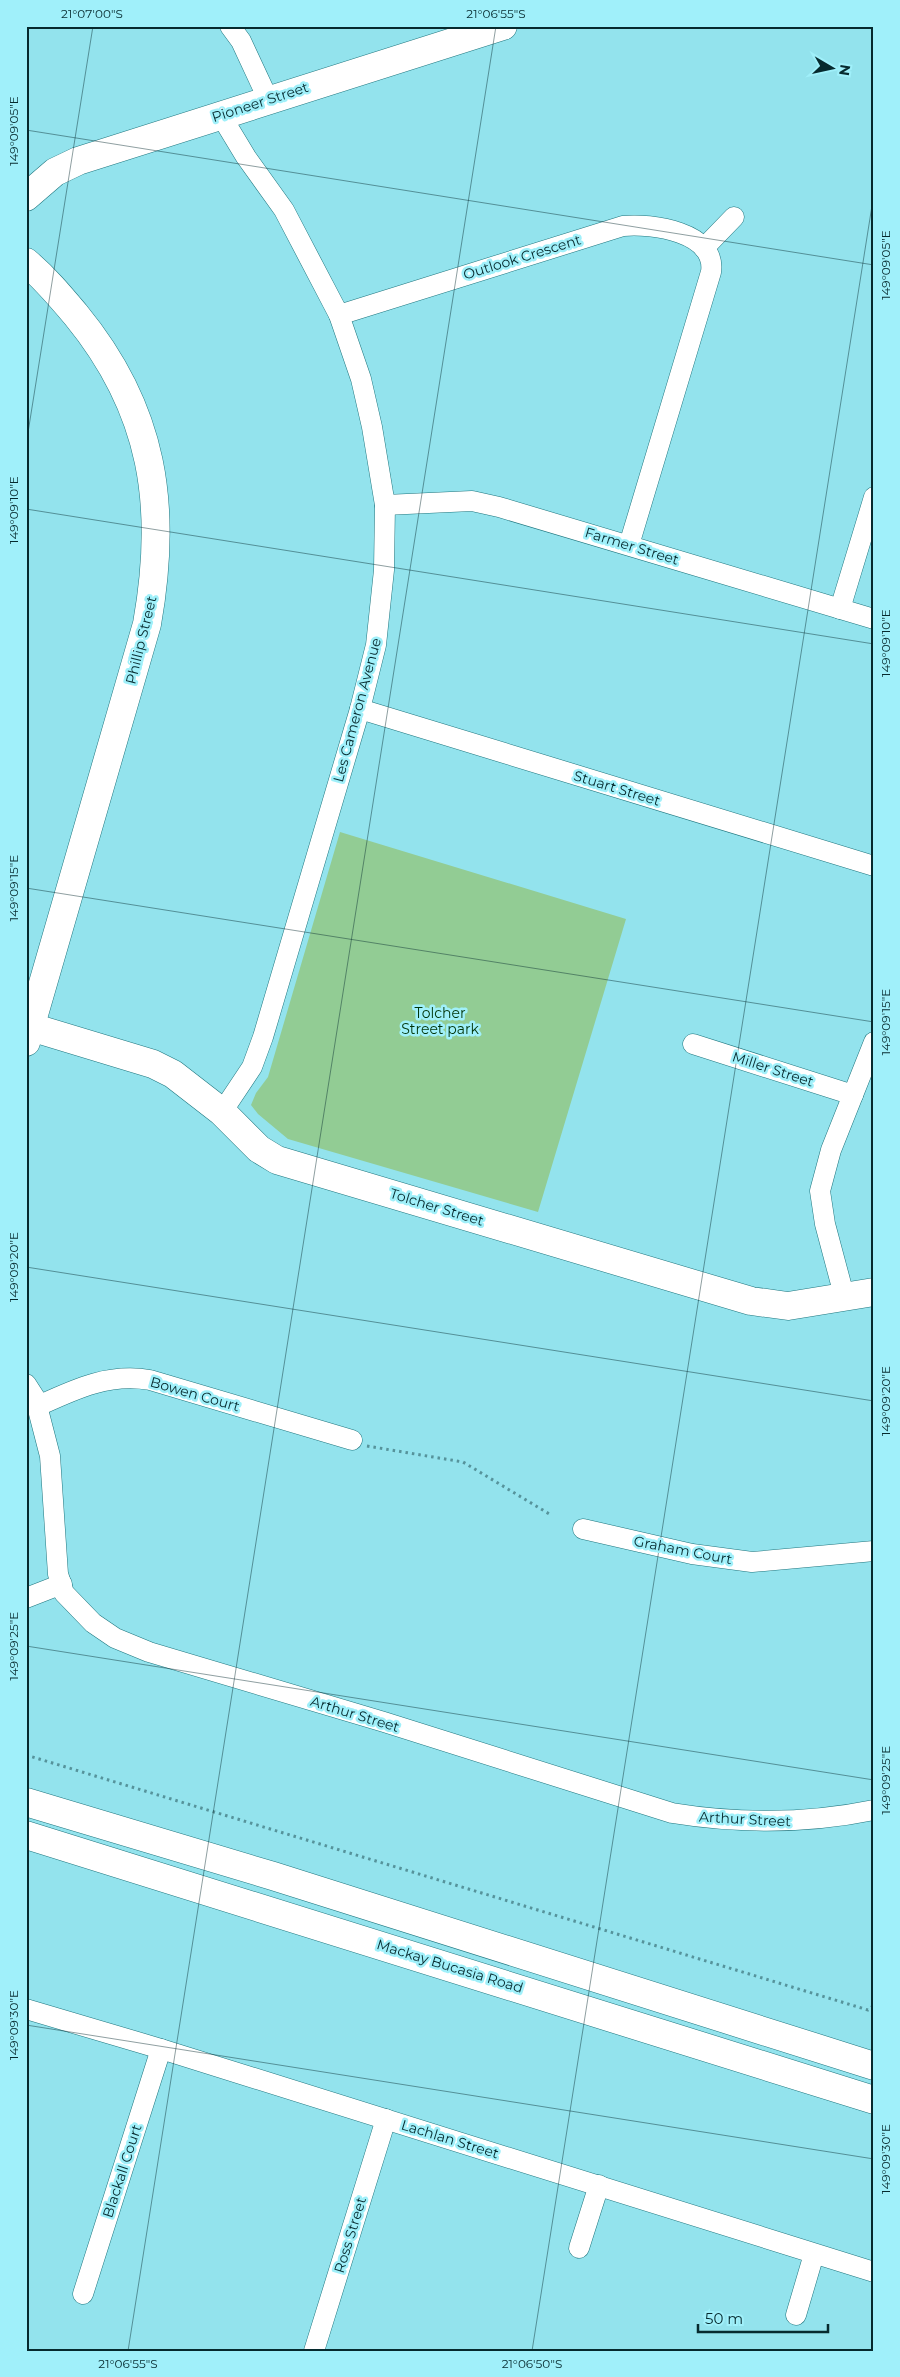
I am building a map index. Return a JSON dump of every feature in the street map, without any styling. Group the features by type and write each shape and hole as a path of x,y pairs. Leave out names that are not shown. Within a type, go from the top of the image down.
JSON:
{"street":[{"path":"230,26 241,41 268,99"},
{"name":"Pioneer Street","path":"26,197 55,172 78,160 503,26"},
{"name":"Les Cameron Avenue","path":"220,114 246,158 284,210 339,315 361,379 372,427 385,505 384,570 376,645 360,709 263,1037 252,1067 222,1112"},
{"path":"629,545 710,277 711,261 704,248 734,217"},
{"name":"Outlook Crescent","path":"339,315 623,226 666,229 690,237 704,248"},
{"name":"Phillip Street","path":"26,262 56,291 100,345 126,393 146,445 155,498 157,545 148,624 28,1035"},
{"path":"840,609 874,497"},
{"name":"Farmer Street","path":"385,505 472,501 629,545 874,619"},
{"name":"Stuart Street","path":"360,709 874,866"},
{"name":"Tolcher Street","path":"28,1035 153,1064 173,1074 222,1112 259,1149 277,1160 718,1292 772,1306 805,1305 845,1299 874,1292"},
{"path":"845,1299 825,1224 820,1191 831,1150 874,1042"},
{"name":"Miller Street","path":"693,1044 853,1095"},
{"name":"Bowen Court","path":"38,1406 89,1384 132,1377 150,1380 352,1440"},
{"name":"Arthur Street","path":"26,1384 38,1406 50,1456 58,1574 64,1593 93,1623 116,1638 149,1652 384,1722 672,1813 714,1820 798,1822 874,1810"},
{"name":"Graham Court","path":"583,1529 692,1554 752,1562 874,1551"},
{"path":"26,1598 62,1584"},
{"path":"26,1802 273,1876 874,2066"},
{"name":"Mackay Bucasia Road","path":"26,1835 874,2100"},
{"name":"Lachlan Street","path":"26,2009 161,2049 874,2272"},
{"name":"Blackall Court","path":"83,2294 161,2049"},
{"name":"Ross Street","path":"314,2351 386,2119"},
{"path":"578,2248 599,2185"},
{"path":"796,2315 814,2254"}],"path":[{"path":"352,1440 375,1449 463,1462 551,1515"},
{"path":"26,1755 868,2010 874,2005"}],"green space":[{"name":"Tolcher Street park","path":"340,832 626,919 538,1212 288,1139 258,1114 251,1105 256,1093 268,1077"}]}
